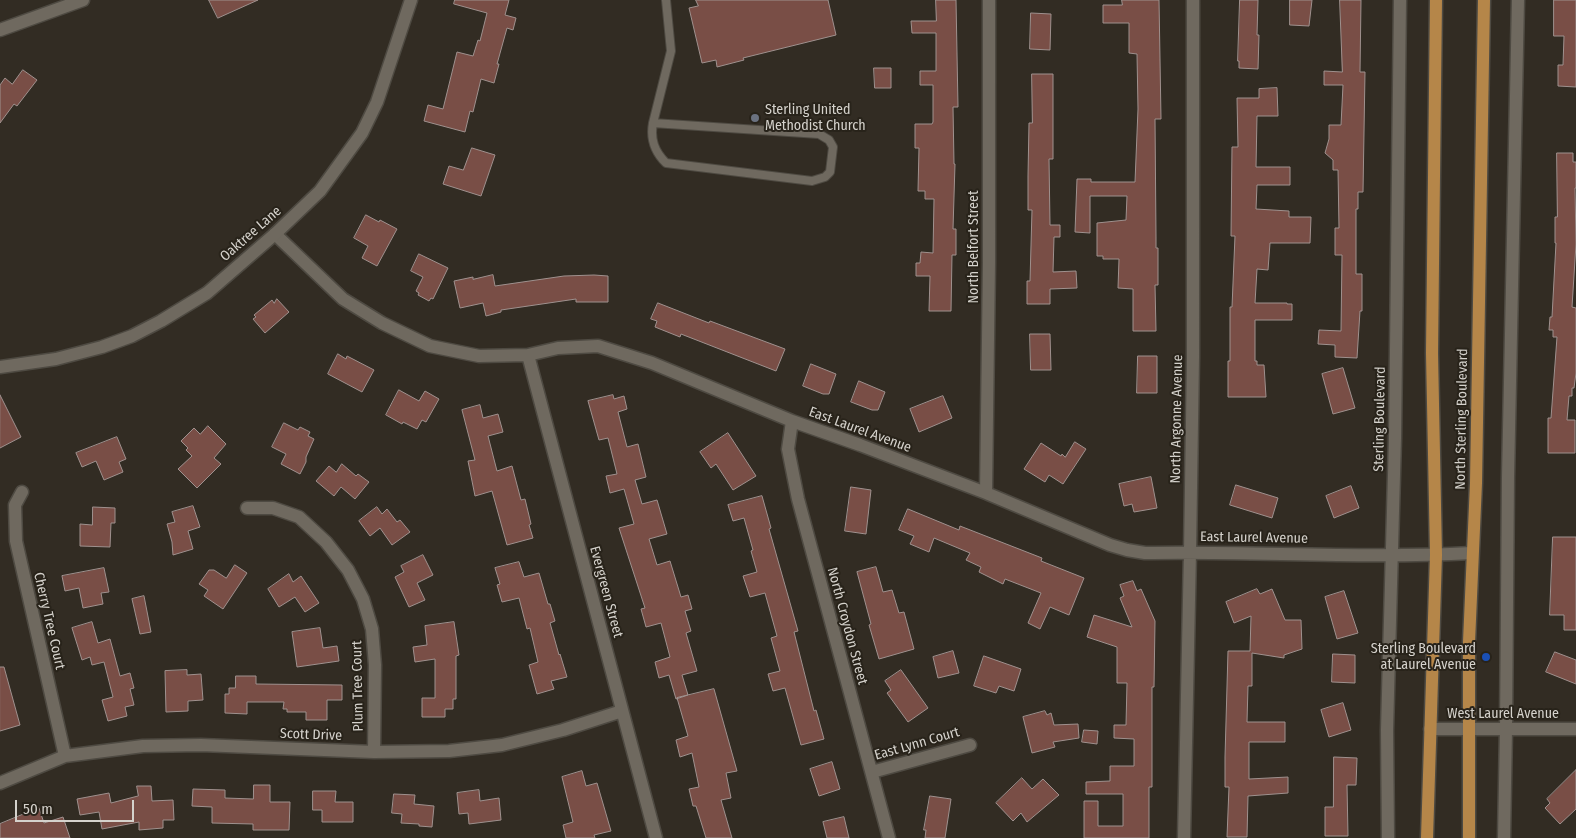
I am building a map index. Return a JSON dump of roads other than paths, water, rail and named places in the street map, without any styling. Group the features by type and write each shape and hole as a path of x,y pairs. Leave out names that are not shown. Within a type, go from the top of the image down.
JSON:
{"main road":[{"name":"North Sterling Boulevard","path":"1427,838 1436,555 1432,353 1436,0"},
{"name":"North Sterling Boulevard","path":"1469,838 1468,728 1476,473 1484,0"}],"street":[{"path":"0,30 83,0"},
{"name":"Oaktree Lane","path":"0,367 56,359 102,347 132,336 207,293 275,234 320,191 362,133 377,102 411,0"},
{"name":"North Belfort Street","path":"986,493 989,262 989,0"},
{"name":"North Argonne Avenue","path":"1184,838 1193,357 1193,0"},
{"name":"Sterling Boulevard","path":"1388,838 1387,730 1395,438 1400,0"},
{"path":"1504,838 1508,477 1518,0"},
{"name":"East Laurel Avenue","path":"275,234 342,299 382,323 430,346 479,356 528,354 558,348 598,346 652,363 792,421 986,493 1110,545 1127,550 1145,553 1190,552 1392,556 1472,554"},
{"name":"Evergreen Street","path":"528,354 656,838"},
{"name":"North Croydon Street","path":"792,421 788,449 798,499 889,838"},
{"name":"Cherry Tree Court","path":"22,492 15,505 16,541 64,756"},
{"name":"Plum Tree Court","path":"247,508 274,508 299,517 326,542 348,570 363,599 372,629 375,665 374,752"},
{"name":"Scott Drive","path":"0,782 64,756 144,746 374,752 449,751 502,745 564,730 622,711"},
{"name":"West Laurel Avenue","path":"1430,729 1576,729"},
{"name":"East Lynn Court","path":"872,772 970,745"}],"lane":[{"path":"653,123 820,134 829,140 833,147 830,172 826,177 812,180 666,163 657,152 651,133 653,123 671,51 666,0"}],"place":[{"name":"Sterling United Methodist Church","path":"755,118"},
{"name":"Sterling Boulevard at Laurel Avenue","path":"1486,657"}]}
